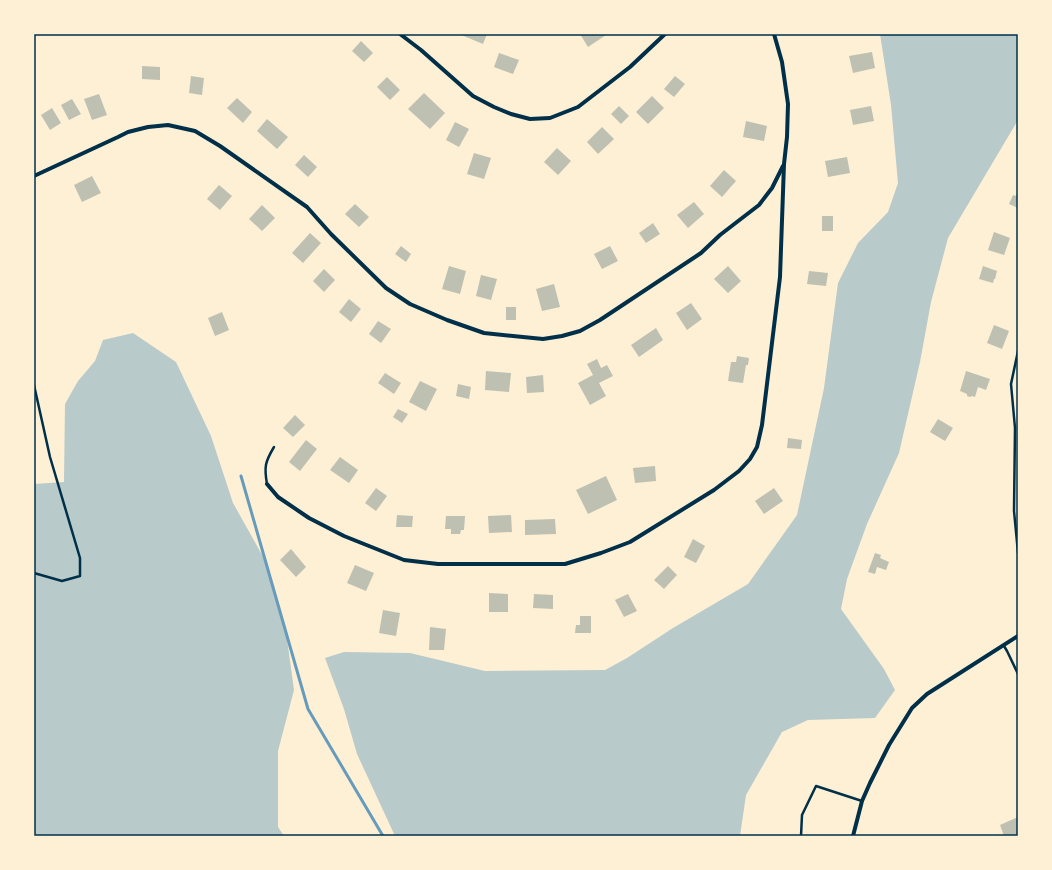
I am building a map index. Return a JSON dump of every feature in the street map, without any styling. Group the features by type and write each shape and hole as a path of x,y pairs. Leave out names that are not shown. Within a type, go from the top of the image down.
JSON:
{"street":[{"path":"400,34 421,50 473,96 494,108 530,119 550,118 578,107 630,66 665,34"},
{"path":"266,484 284,501 309,518 344,536 404,560 438,564 565,564 630,542 714,490 739,471 750,459 757,447 764,418 780,277 784,164 788,104 782,62 774,34"},
{"path":"34,176 128,132 148,127 168,125 195,131 220,146 307,207 331,234 386,288 410,304 447,320 484,333 543,338 562,336 580,331 600,320 701,253 720,235 759,205 772,188 784,164"},
{"path":"853,836 862,801 889,745 912,708 927,694 1018,636"}],"lane":[{"path":"1018,351 1011,384 1015,428 1014,511 1018,553"},
{"path":"34,385 50,457 80,558 80,576 62,581 34,573"},
{"path":"266,484 264,471 268,456 274,447"},
{"path":"1004,646 1018,674"},
{"path":"801,836 802,815 816,786 862,801"}],"shaded area":[{"path":"880,34 1018,34 1018,120 948,238 931,302 920,362 899,453 867,524 847,579 841,609 884,669 895,690 875,718 808,720 782,732 746,795 740,836 395,836 357,754 344,709 325,658 344,652 410,653 485,671 605,670 748,584 797,515 824,388 838,283 858,243 888,212 898,183 891,105"},
{"path":"133,333 176,362 211,436 233,503 265,560 287,639 294,690 278,751 278,827 284,836 34,836 34,484 64,482 65,404 78,381 95,361 103,340"}],"building":[{"path":"459,34 487,34 483,44"},
{"path":"580,34 605,34 606,35 588,47"},
{"path":"361,41 373,53 364,62 352,51"},
{"path":"872,52 875,68 853,73 849,56"},
{"path":"499,53 519,60 513,74 494,67"},
{"path":"142,66 160,67 160,80 142,79"},
{"path":"191,76 204,78 202,95 189,93"},
{"path":"675,76 685,84 674,97 664,89"},
{"path":"387,77 400,90 390,100 377,87"},
{"path":"424,93 445,113 430,129 408,109"},
{"path":"99,94 107,115 92,120 84,99"},
{"path":"652,96 664,108 648,124 636,112"},
{"path":"237,98 252,112 243,123 227,108"},
{"path":"72,99 81,114 69,120 61,105"},
{"path":"619,106 629,116 621,124 611,114"},
{"path":"871,106 874,121 853,125 850,110"},
{"path":"52,108 61,123 50,130 41,115"},
{"path":"267,119 288,137 277,149 257,131"},
{"path":"746,121 767,126 764,141 743,137"},
{"path":"455,122 469,129 459,147 446,140"},
{"path":"602,127 614,139 598,154 587,142"},
{"path":"557,148 571,161 558,175 544,162"},
{"path":"474,153 491,158 484,179 467,174"},
{"path":"304,155 317,167 308,177 295,165"},
{"path":"847,157 850,173 828,177 825,161"},
{"path":"724,170 736,181 722,197 710,186"},
{"path":"92,176 101,193 82,202 74,185"},
{"path":"219,185 232,196 220,210 207,199"},
{"path":"1018,190 1018,208 1009,204 1013,195 1016,196"},
{"path":"694,202 704,214 688,228 677,215"},
{"path":"355,204 369,217 359,227 345,214"},
{"path":"262,205 275,218 262,231 249,219"},
{"path":"822,216 833,216 833,231 822,231"},
{"path":"653,223 660,234 646,243 639,233"},
{"path":"994,232 1010,238 1004,255 988,250"},
{"path":"310,233 321,243 303,263 292,253"},
{"path":"401,246 411,254 406,262 395,254"},
{"path":"610,246 618,261 602,269 594,254"},
{"path":"449,266 466,271 460,294 442,289"},
{"path":"728,266 741,281 728,293 714,279"},
{"path":"983,266 997,271 993,283 979,279"},
{"path":"324,269 335,280 324,292 313,281"},
{"path":"809,271 828,273 826,286 807,284"},
{"path":"481,275 497,279 491,300 476,296"},
{"path":"554,284 560,307 542,311 536,289"},
{"path":"349,299 361,309 351,322 339,312"},
{"path":"691,303 702,319 687,330 676,313"},
{"path":"506,307 516,307 516,320 506,320"},
{"path":"222,312 229,330 215,336 208,318"},
{"path":"378,321 391,329 381,343 369,334"},
{"path":"994,325 1009,331 1002,349 987,343"},
{"path":"656,328 663,340 639,357 631,345"},
{"path":"737,356 749,358 748,365 746,365 743,383 728,381 731,362 736,362"},
{"path":"597,359 601,368 607,365 613,376 599,383 606,396 590,405 578,383 593,375 587,364"},
{"path":"486,371 511,373 509,392 485,390"},
{"path":"966,371 990,379 986,390 978,387 975,397 967,396 967,394 960,391"},
{"path":"385,373 401,383 394,394 378,383"},
{"path":"543,375 544,392 527,393 526,377"},
{"path":"420,381 437,389 426,411 409,402"},
{"path":"458,384 471,387 469,399 456,396"},
{"path":"398,409 408,414 402,423 393,417"},
{"path":"295,415 305,425 293,437 283,428"},
{"path":"938,419 953,428 945,441 930,432"},
{"path":"788,438 802,440 801,449 787,448"},
{"path":"306,440 317,449 300,471 289,462"},
{"path":"340,457 358,470 349,483 330,470"},
{"path":"655,466 656,481 635,483 633,468"},
{"path":"606,476 617,500 588,514 576,490"},
{"path":"376,488 387,496 376,511 365,503"},
{"path":"774,488 783,501 764,514 755,501"},
{"path":"397,515 413,516 412,527 396,527"},
{"path":"511,515 512,532 489,533 488,516"},
{"path":"446,516 465,516 464,530 461,530 460,534 451,534 451,529 445,529"},
{"path":"555,519 556,534 525,535 525,520"},
{"path":"693,539 705,546 696,563 684,557"},
{"path":"291,549 306,567 296,577 280,560"},
{"path":"875,553 881,555 880,558 889,562 886,570 877,567 875,574 868,572"},
{"path":"355,565 374,573 366,591 347,583"},
{"path":"668,566 677,575 664,589 654,580"},
{"path":"489,593 508,594 508,612 489,612"},
{"path":"534,594 553,595 553,609 533,608"},
{"path":"628,594 637,611 624,617 615,600"},
{"path":"383,610 400,613 396,636 379,633"},
{"path":"580,616 591,616 591,633 575,633 576,625 580,625"},
{"path":"430,627 446,629 444,650 429,650"},
{"path":"1018,817 1018,836 1004,836 1000,825"}],"waterway":[{"path":"241,476 308,709 383,836"}]}
